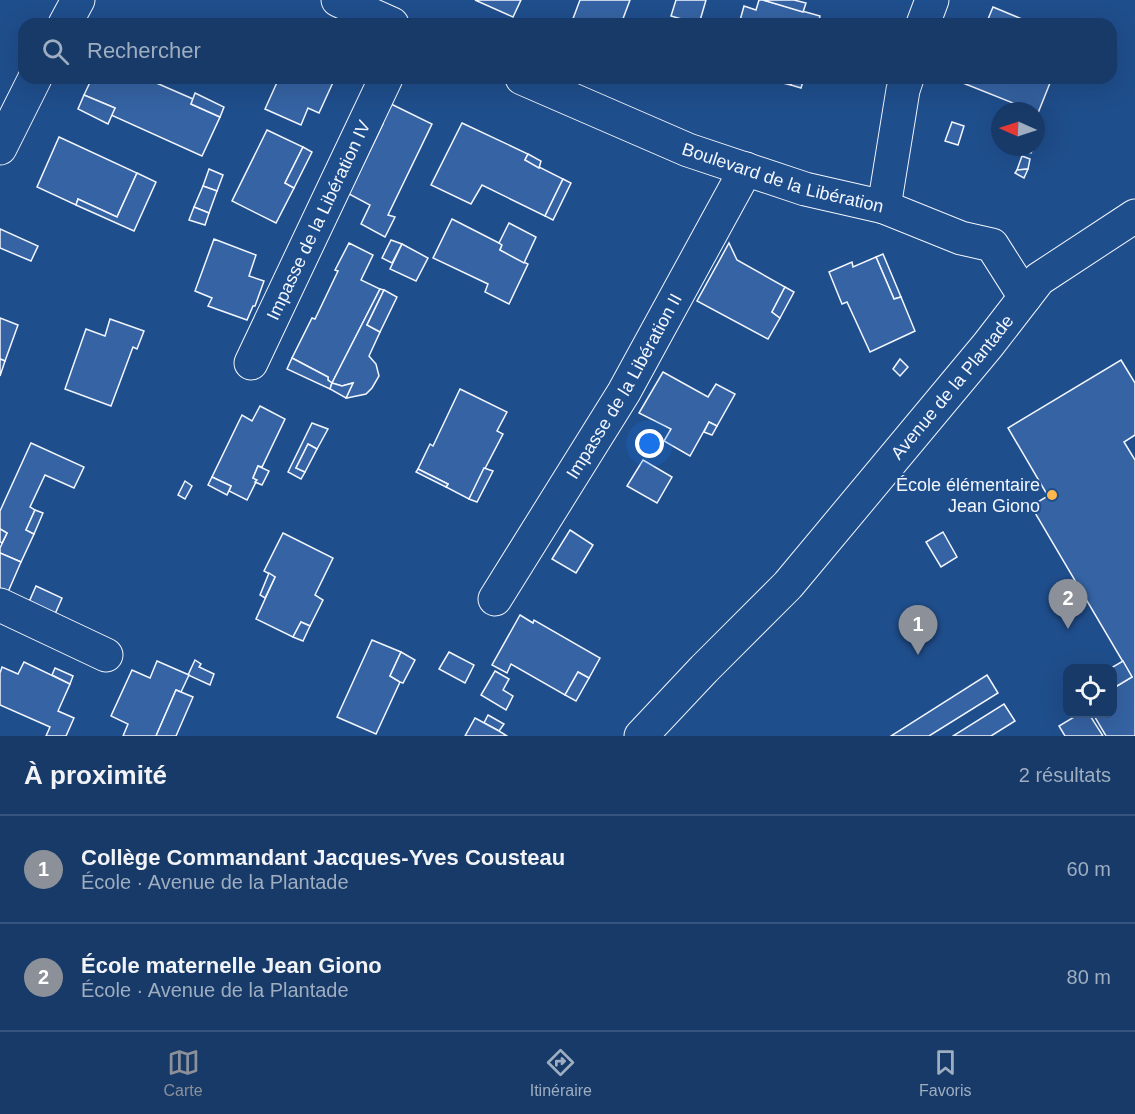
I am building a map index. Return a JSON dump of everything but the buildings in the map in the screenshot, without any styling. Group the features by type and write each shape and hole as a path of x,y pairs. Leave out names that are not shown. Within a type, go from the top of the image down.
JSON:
{"street":[{"path":"68,18 78,0"},
{"path":"338,0 378,18"},
{"path":"925,18 932,0"},
{"path":"0,148 32,84"},
{"name":"Impasse de la Libération IV","path":"250,363 383,84"},
{"name":"Boulevard de la Libération","path":"536,84 688,150 805,189 884,207 961,238 992,245 1025,297"},
{"path":"884,207 905,84"},
{"name":"Impasse de la Libération II","path":"495,599 624,392 746,169"},
{"name":"Avenue de la Plantade","path":"641,736 788,585 988,345 1039,279 1135,216"},
{"path":"0,604 106,655"}],"place":[{"name":"École élémentaire Jean Giono","path":"1052,495"},
{"name":"École maternelle Jean Giono","path":"1068,629"},
{"name":"Collège Commandant Jacques-Yves Cousteau","path":"918,655"}]}
